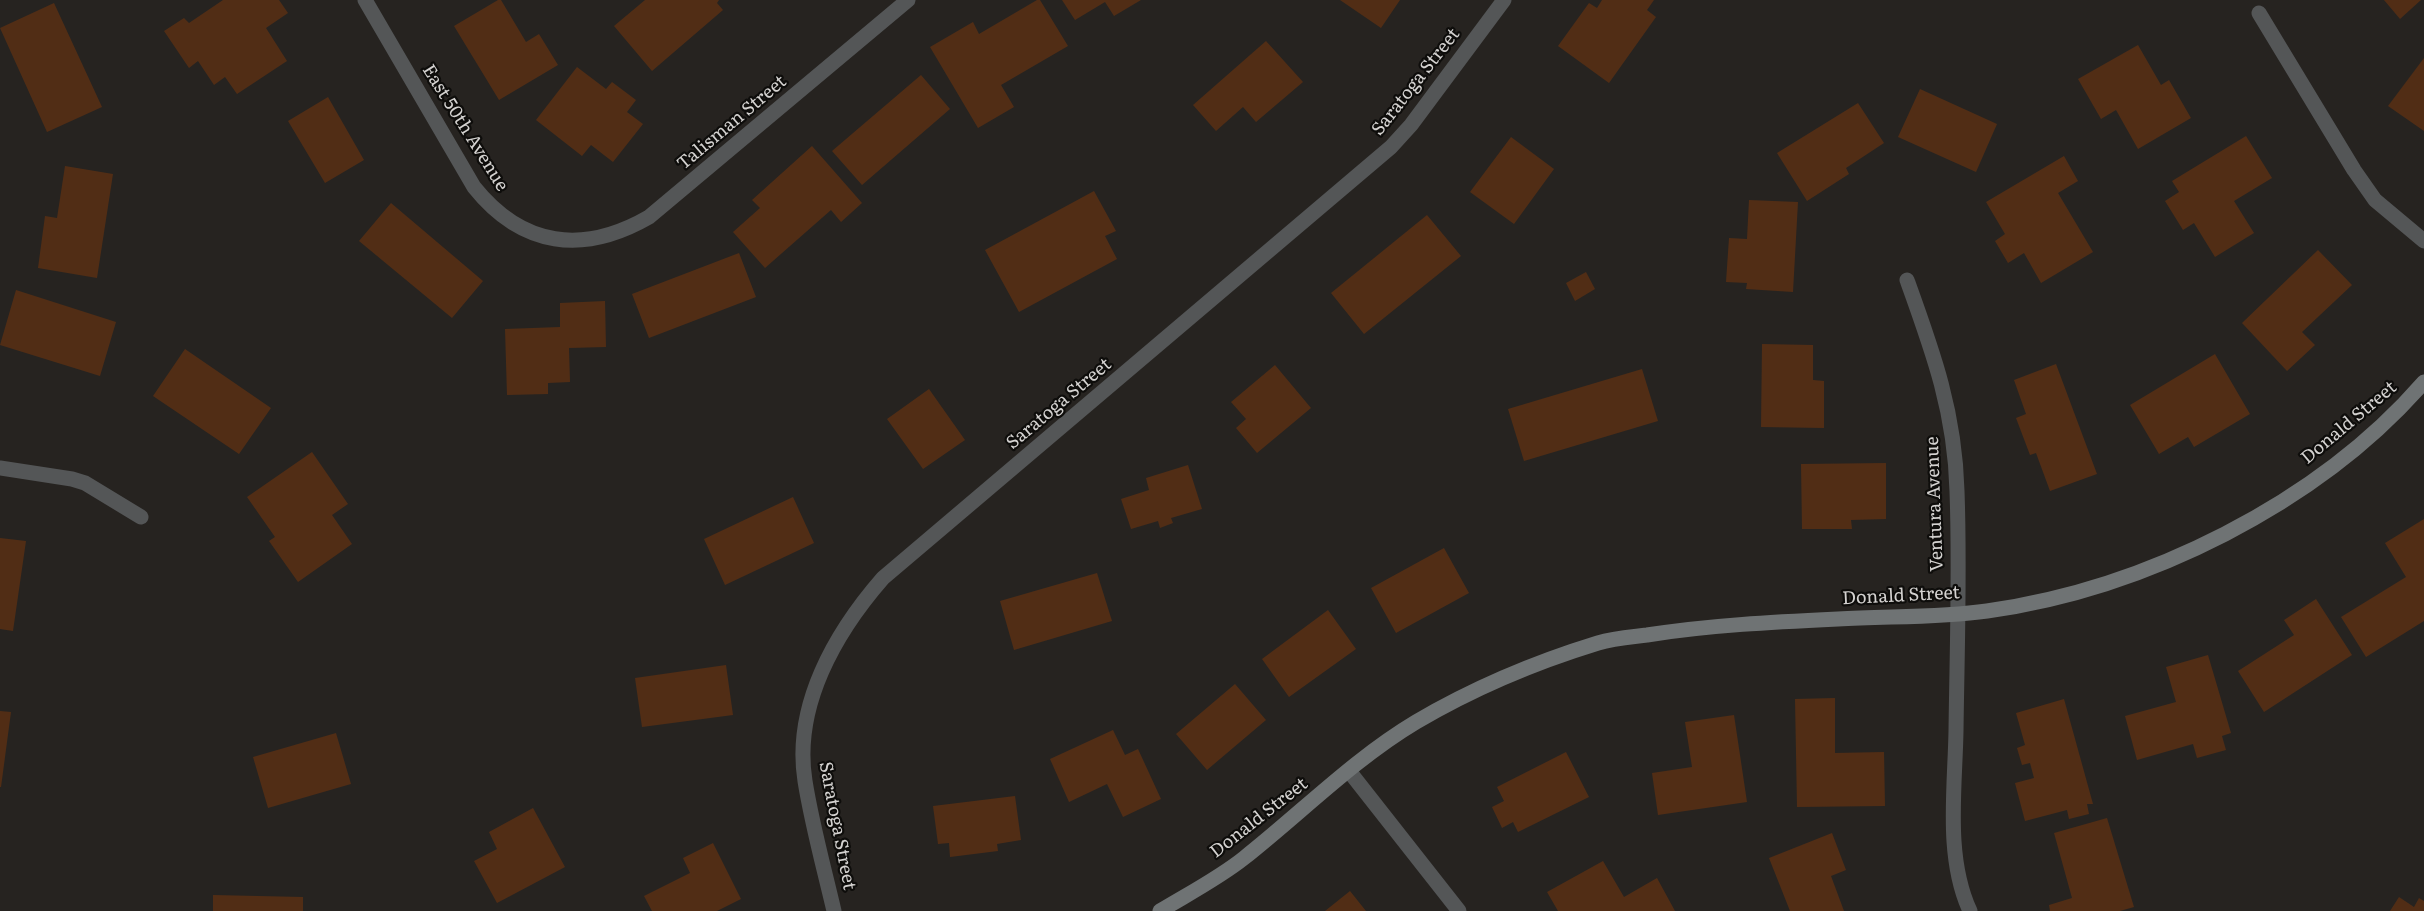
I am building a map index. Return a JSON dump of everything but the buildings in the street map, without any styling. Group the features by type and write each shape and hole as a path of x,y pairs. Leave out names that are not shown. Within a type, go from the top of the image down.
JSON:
{"street":[{"name":"East 50th Avenue","path":"365,0 474,187 484,200 509,222 536,234 563,240"},
{"name":"Talisman Street","path":"563,240 593,240 622,232 649,217 908,0"},
{"name":"Saratoga Street","path":"834,911 805,780 804,740 813,693 832,650 855,611 883,578 1391,147 1411,125 1504,0"},
{"path":"2259,13 2370,193 2403,225 2424,241"},
{"name":"Ventura Avenue","path":"1907,280 1939,369 1951,423 1957,490 1958,612 1954,836 1963,896 1970,911"},
{"name":"Donald Street","path":"1160,911 1240,861 1348,771 1415,723 1493,683 1601,642 1698,627 1983,612 2052,599 2118,580 2166,563 2237,529 2330,468 2407,401 2424,382"},
{"path":"0,468 72,478 85,483 141,517"},
{"path":"1348,771 1459,911"}]}
